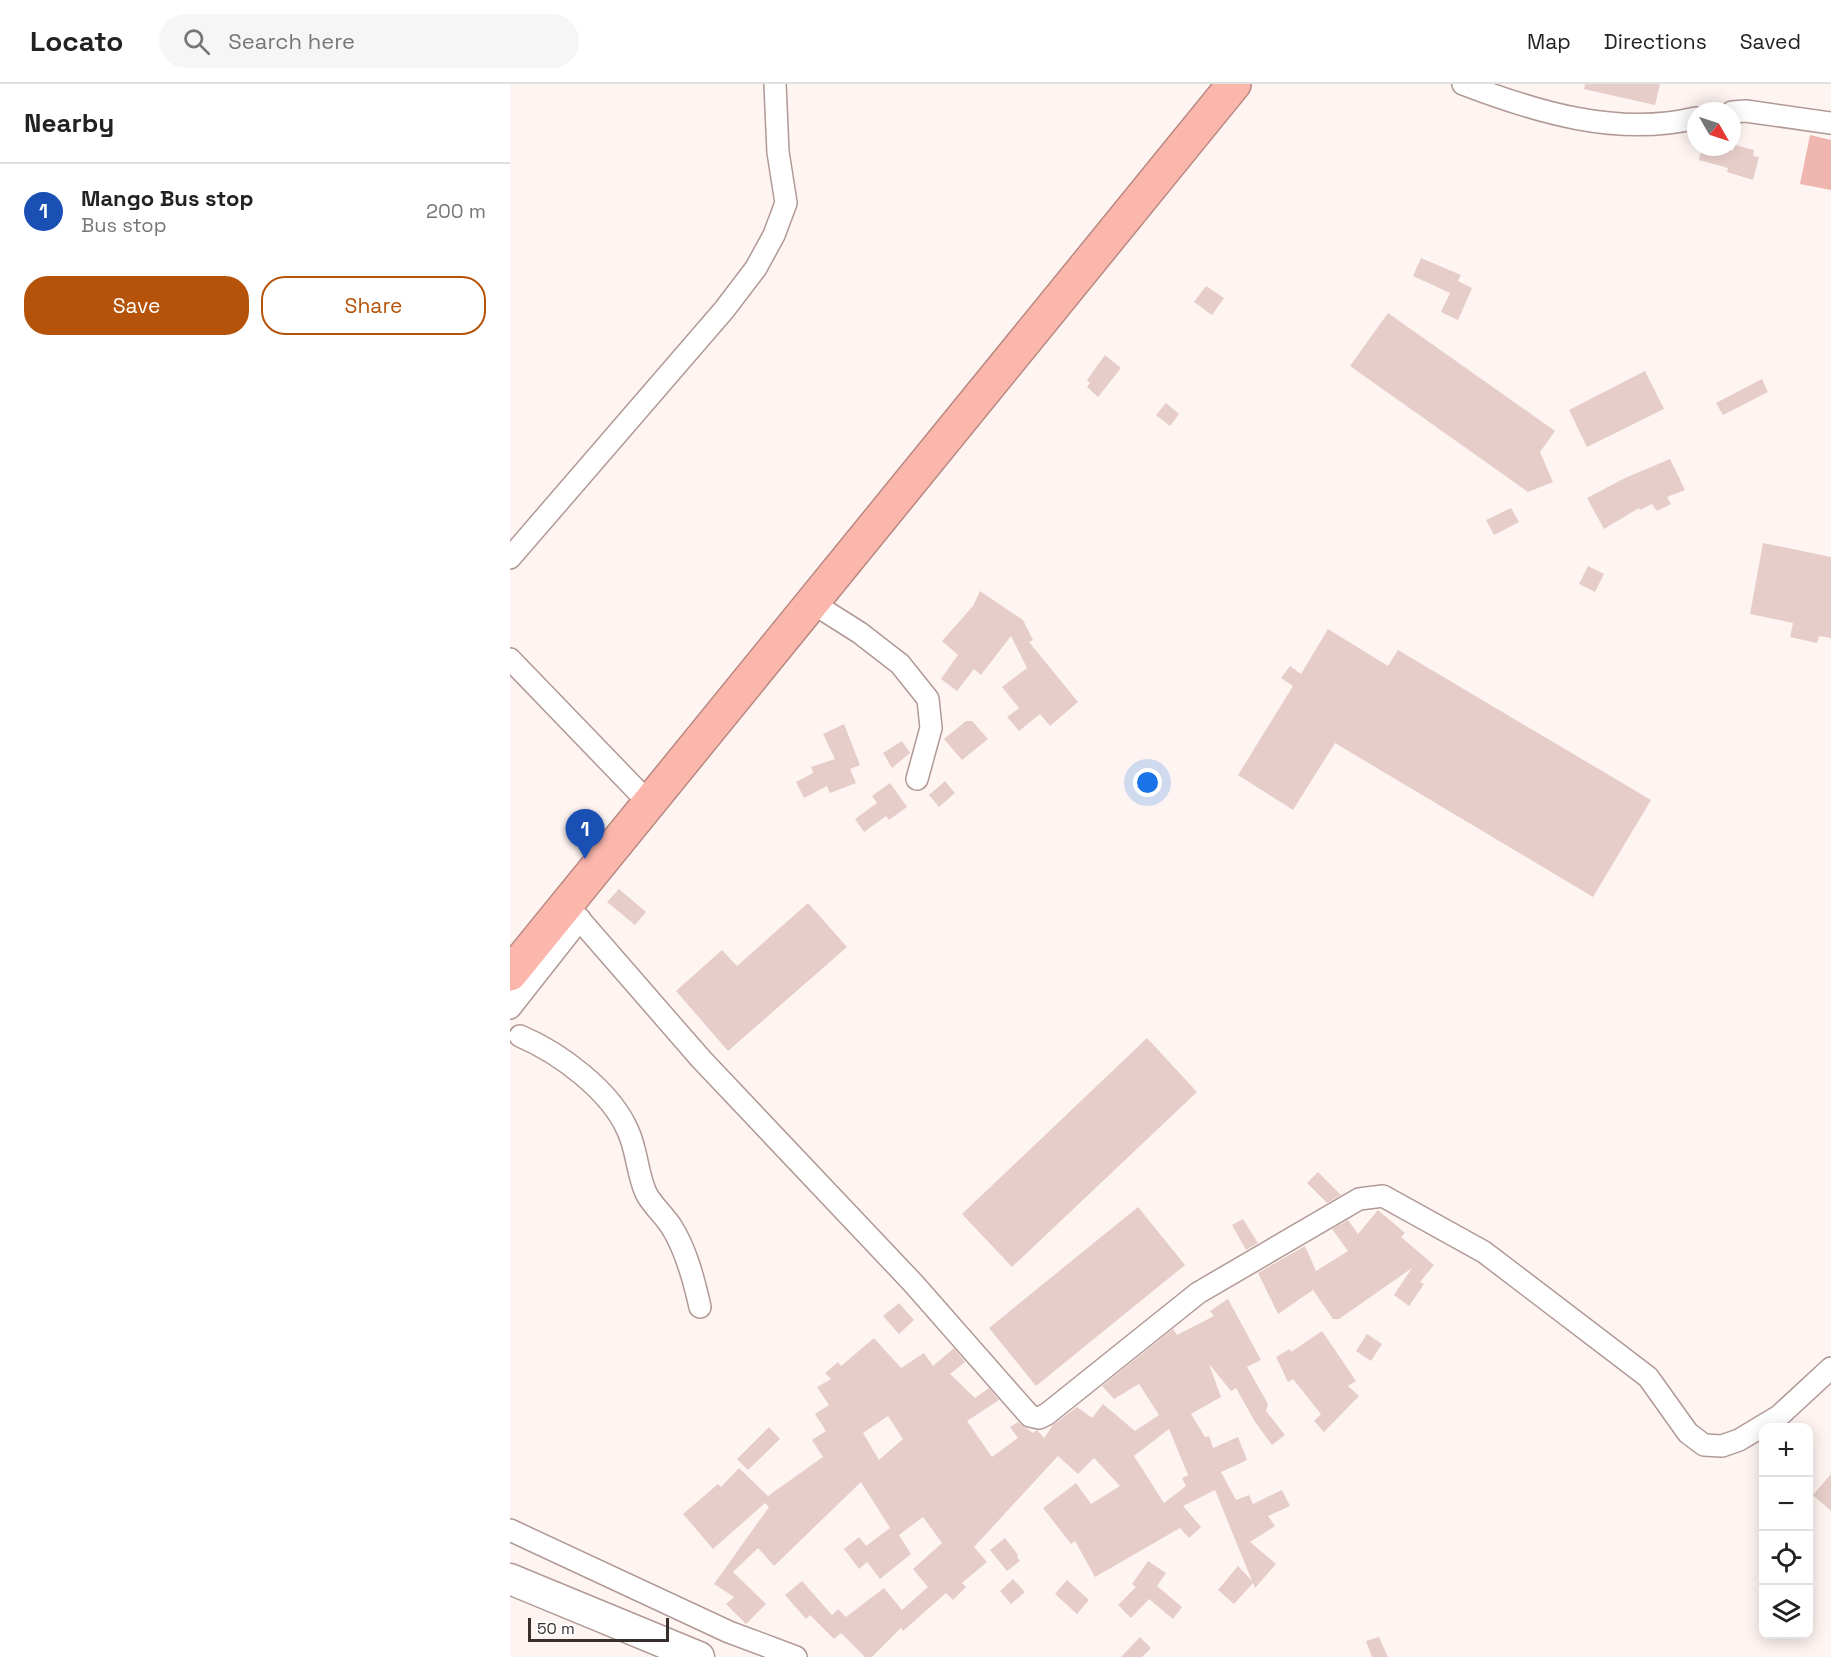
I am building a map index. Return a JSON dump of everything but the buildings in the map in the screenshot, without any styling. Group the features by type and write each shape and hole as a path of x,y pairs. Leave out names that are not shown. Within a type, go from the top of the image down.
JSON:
{"highway":[{"path":"515,971 573,912 649,803 1234,84"}],"main road":[{"path":"510,1579 699,1657"}],"street":[{"path":"510,558 724,310 756,268 774,235 786,203 778,152 775,84"},
{"path":"1463,84 1501,99 1589,121 1641,126 1687,119"},
{"path":"1741,111 1831,123"},
{"path":"811,602 860,633 900,664 928,699 931,728 917,779"},
{"path":"510,658 649,803"},
{"path":"510,1008 573,912 701,1059 913,1283 1030,1416 1039,1418 1047,1413 1198,1293 1359,1199 1383,1196 1484,1252 1648,1377 1688,1433 1704,1444 1722,1446 1739,1440 1779,1416 1831,1368"},
{"path":"520,1036 535,1043 585,1078 608,1097 621,1115 629,1133 646,1194 672,1228 690,1270 700,1307"},
{"path":"510,1530 729,1632 796,1657"}],"shaded area":[{"path":"1810,135 1831,140 1831,190 1800,184"}],"place":[{"name":"Mango Bus stop","path":"585,859"}]}
